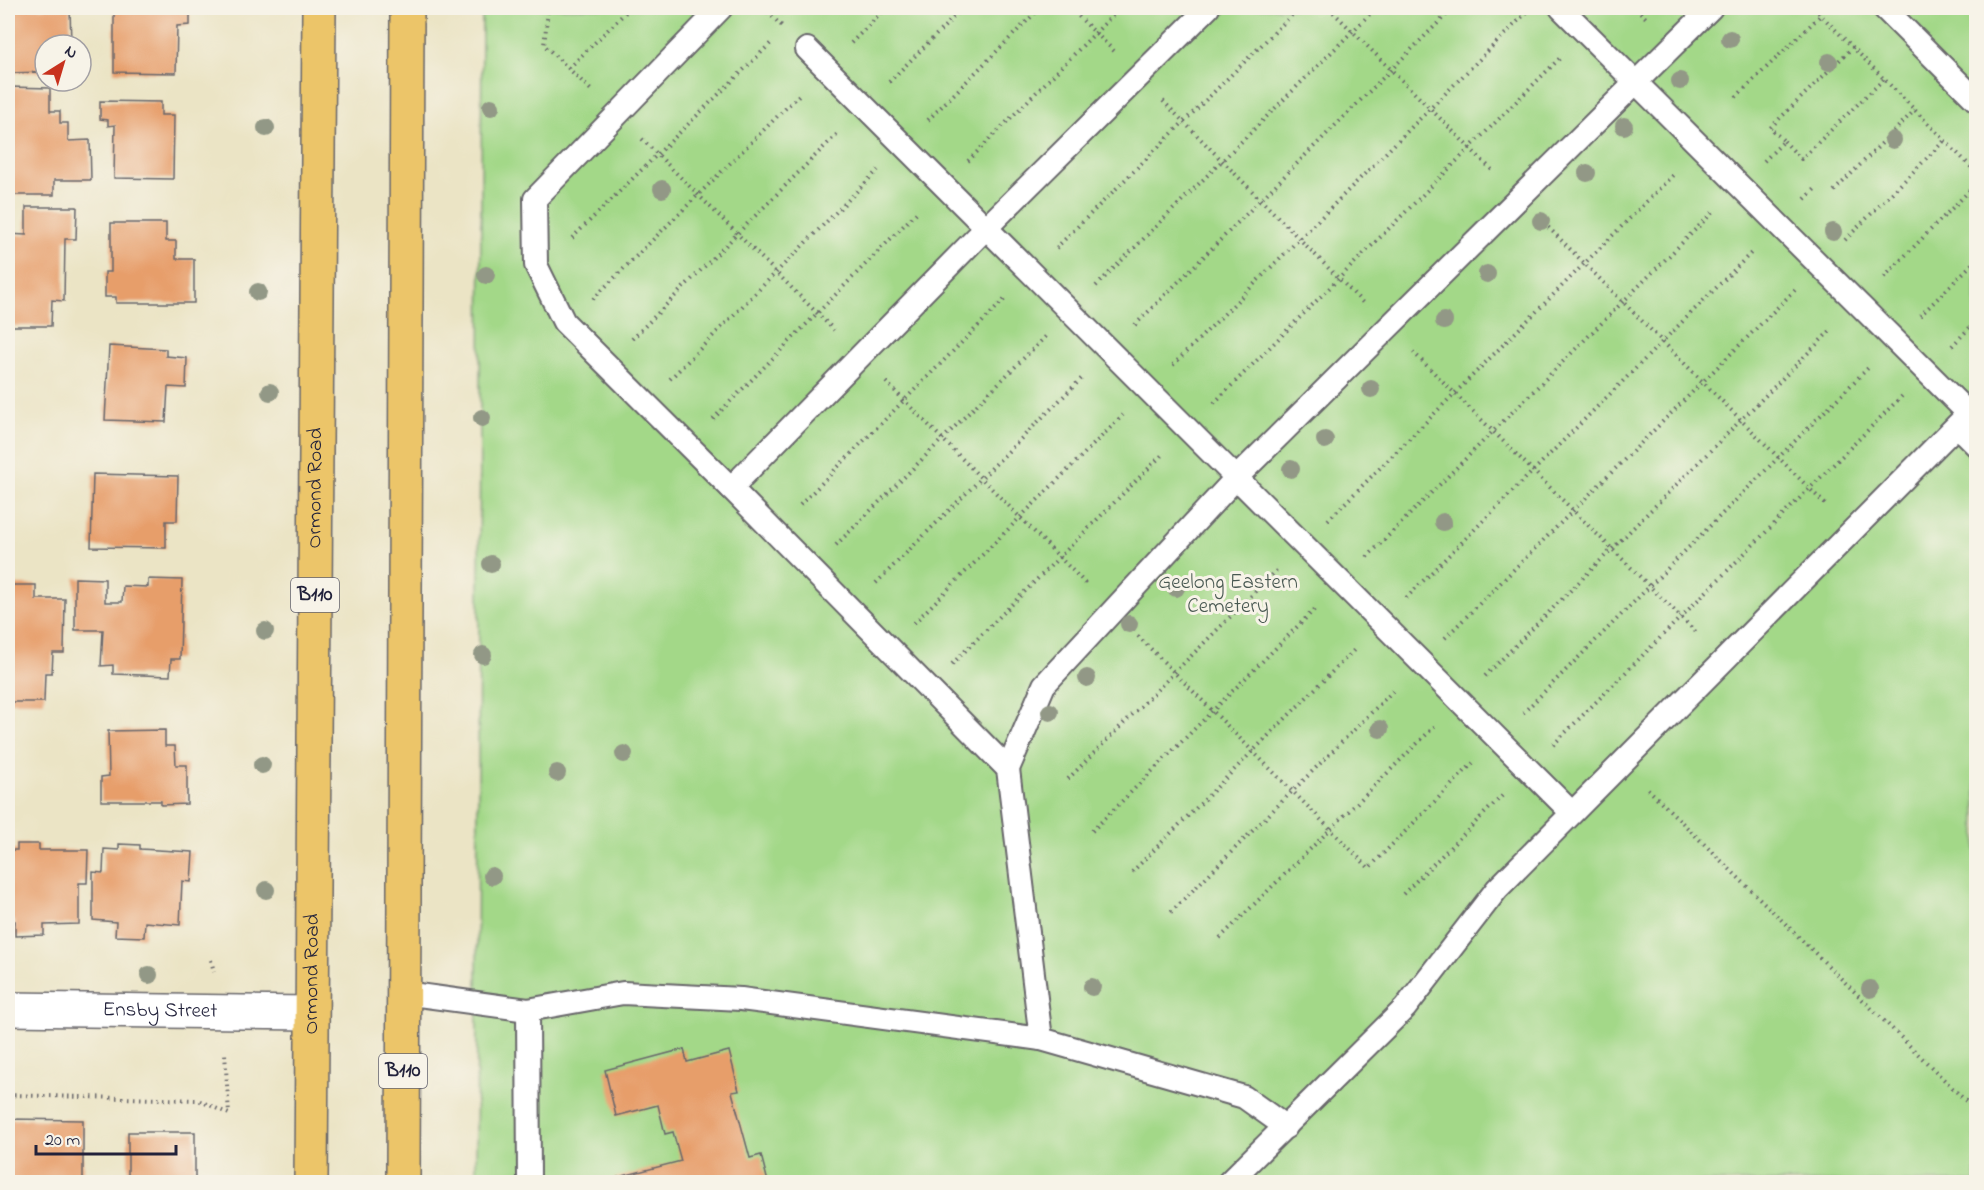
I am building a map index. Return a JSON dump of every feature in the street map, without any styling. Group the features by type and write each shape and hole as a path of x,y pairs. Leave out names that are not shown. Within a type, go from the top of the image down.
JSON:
{"highway":[{"name":"Ormond Road","path":"310,1182 319,8"},
{"name":"B110","path":"403,1182 407,8"}],"street":[{"name":"Ensby Street","path":"8,1009 311,1013"}],"lane":[{"path":"721,8 535,199 536,265 567,325 1008,769"},
{"path":"731,488 986,228 1208,8"},
{"path":"1562,8 1968,415 1977,445"},
{"path":"1041,1039 1008,769 1044,685 1237,477 1711,8"},
{"path":"1884,8 1977,100"},
{"path":"807,49 1572,813"},
{"path":"1229,1182 1405,1008 1497,889 1968,415"},
{"path":"404,993 528,1010 623,993 741,999 1041,1039 1244,1097 1286,1126"},
{"path":"528,1010 529,1182"}],"path":[{"path":"552,8 548,11 544,45 617,114 861,356 1369,868 1977,260"},
{"path":"569,68 630,8"},
{"path":"763,8 807,49"},
{"path":"567,325 886,8"},
{"path":"606,365 963,8"},
{"path":"645,403 1040,8"},
{"path":"687,445 1120,8"},
{"path":"1329,8 1853,532"},
{"path":"850,609 1453,8"},
{"path":"889,648 1531,8"},
{"path":"1814,8 1977,172"},
{"path":"1736,97 1821,15"},
{"path":"539,270 785,29"},
{"path":"928,687 1586,32"},
{"path":"1853,47 1770,128 1801,159 1884,79"},
{"path":"1834,191 1915,110"},
{"path":"1171,912 1945,140"},
{"path":"1092,831 1784,141"},
{"path":"1068,779 1701,147"},
{"path":"1220,938 1460,702 1977,184"},
{"path":"1132,872 1815,189"},
{"path":"1404,894 1977,321"},
{"path":"1622,763 1977,1111"},
{"path":"8,1095 198,1100 228,1113"}],"green space":[{"name":"Geelong Eastern Cemetery","path":"482,8 1976,8 1976,1182 476,1182"}],"building":[{"path":"8,8 70,8 71,33 33,33 33,72 8,73"},
{"path":"114,8 190,8 190,25 177,26 176,73 114,72"},
{"path":"8,87 33,88 33,93 50,93 50,111 60,111 60,123 68,123 68,141 90,140 91,180 54,180 54,195 8,195"},
{"path":"100,101 161,102 161,115 174,115 173,179 114,178 115,125 108,126 108,120 100,119"},
{"path":"26,207 77,207 76,239 65,239 64,301 52,300 51,326 8,326 8,234 26,235"},
{"path":"111,223 166,223 166,241 176,241 176,259 194,259 194,303 116,303 116,297 105,297 105,272 111,272"},
{"path":"109,346 166,349 166,356 187,358 186,388 168,387 166,422 105,420"},
{"path":"93,474 178,476 177,521 166,521 166,548 91,547"},
{"path":"75,578 105,579 105,602 122,602 123,586 148,587 148,579 182,580 180,659 171,659 170,676 113,674 113,665 101,666 103,630 75,630"},
{"path":"9,585 36,585 36,599 65,599 64,653 53,653 52,673 45,673 44,702 8,702"},
{"path":"165,730 165,746 175,746 176,765 187,765 187,804 161,805 161,801 101,801 101,777 109,776 108,731"},
{"path":"17,844 39,844 39,850 88,850 87,883 79,883 79,924 44,925 44,935 15,936 15,921 8,921 8,850 17,850"},
{"path":"119,844 140,845 140,849 193,852 191,882 182,881 180,925 145,922 144,937 115,936 116,922 93,920 93,872 103,873 104,849 119,850"},
{"path":"684,1049 687,1062 729,1051 739,1091 732,1092 750,1158 761,1155 768,1182 616,1182 615,1178 681,1161 673,1132 665,1134 658,1105 616,1116 605,1070"},
{"path":"8,1119 83,1120 83,1182 8,1182"},
{"path":"128,1132 195,1132 195,1182 128,1182"}]}
